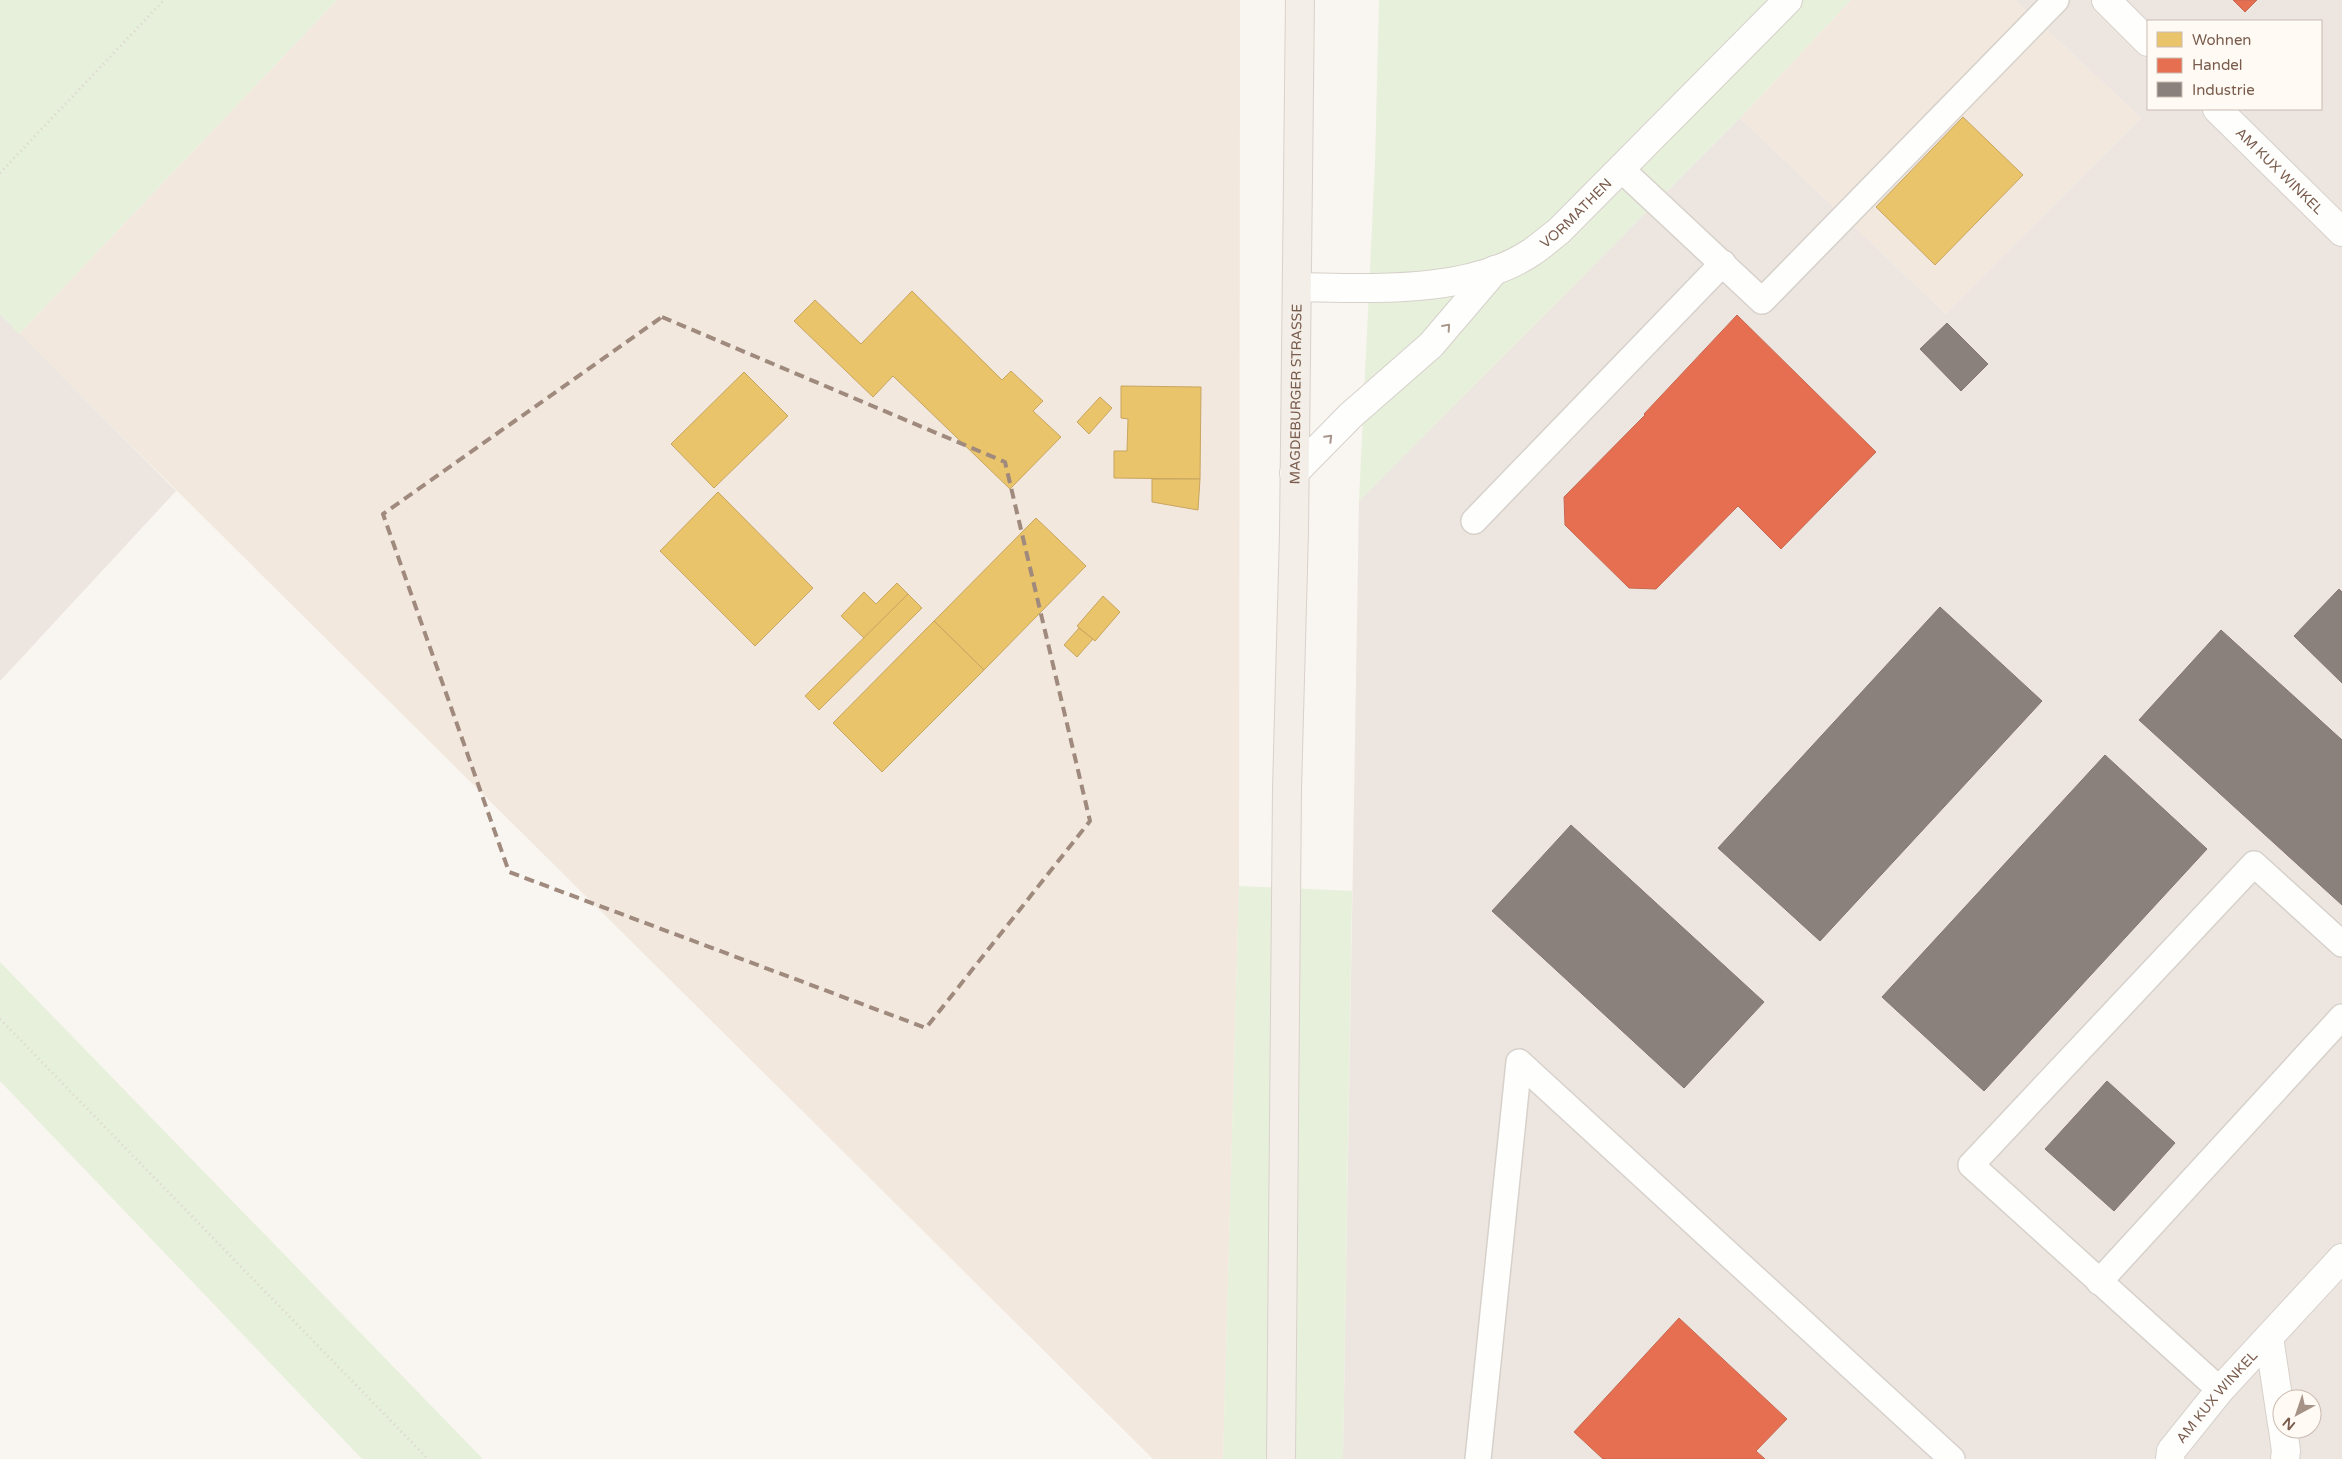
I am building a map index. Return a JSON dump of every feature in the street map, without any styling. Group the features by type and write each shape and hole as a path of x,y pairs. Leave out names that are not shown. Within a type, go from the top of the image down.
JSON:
{"main road":[{"name":"MAGDEBURGER STRASSE","path":"1281,1459 1287,789 1294,473 1300,0"}],"street":[{"name":"VORMATHEN","path":"1297,287 1357,288 1436,284 1495,270 1530,253 1559,231 1788,0"},
{"path":"2106,0 2147,41"},
{"name":"AM KUX WINKEL","path":"2218,110 2342,232"},
{"path":"1294,473 1352,415 1431,345 1495,270"},
{"name":"AM KUX WINKEL","path":"2170,1459 2171,1451 2220,1390 2342,1258"},
{"name":"AM KUX WINKEL","path":"2269,1338 2277,1389"},
{"path":"2284,1439 2285,1459"}],"lane":[{"path":"1622,169 1762,301 2056,0"},
{"path":"1474,521 1723,263"},
{"path":"2220,1390 1970,1165 2254,864 2342,944"},
{"path":"2099,1282 2342,1017"},
{"path":"1478,1459 1519,1062 1952,1459"}],"path":[{"path":"0,173 164,0"},
{"path":"0,1019 428,1459"}],"highlighted area":[{"path":"662,317 1005,462 1090,821 926,1028 509,872 383,514"}],"shaded area":[{"path":"337,0 1240,0 1239,886 1223,1459 1153,1459 19,334"},
{"path":"1851,0 2015,0 2141,118 1946,314 1740,118"},
{"path":"2015,0 2342,0 2342,1459 1343,1459 1359,501 1740,118 1946,314 2141,118"},
{"path":"0,314 176,491 0,681"}],"green space":[{"path":"0,0 337,0 19,334 0,314"},
{"path":"1379,0 1851,0 1740,118 1359,501 1375,164"},
{"path":"1239,886 1352,891 1343,1459 1223,1459"},
{"path":"0,962 483,1459 362,1459 0,1081"}],"building: Wohnen":[{"path":"1963,117 2023,175 1935,265 1876,207"},
{"path":"912,291 1002,380 1011,371 1043,401 1033,411 1061,437 1010,489 893,376 873,397 794,321 815,300 861,344"},
{"path":"744,372 788,416 714,488 671,444"},
{"path":"1121,386 1201,387 1200,479 1114,478 1114,451 1127,451 1128,419 1121,418"},
{"path":"1100,397 1112,408 1089,434 1077,422"},
{"path":"1152,479 1200,479 1198,510 1152,502"},
{"path":"718,492 813,588 755,646 660,551"},
{"path":"1036,518 1086,566 984,670 934,621"},
{"path":"897,583 908,594 864,638 841,616 864,592 876,604"},
{"path":"908,594 922,608 819,710 805,696"},
{"path":"1103,596 1120,612 1095,641 1077,626"},
{"path":"934,621 984,670 882,772 833,723"},
{"path":"1079,628 1093,639 1077,657 1064,645"}],"building: Handel":[{"path":"2233,0 2257,0 2245,12"},
{"path":"1737,315 1876,452 1781,549 1738,506 1656,589 1629,588 1565,525 1564,497 1645,415"},
{"path":"1679,1318 1787,1419 1756,1451 1765,1459 1603,1459 1574,1432"}],"building: Industrie":[{"path":"1947,323 1988,364 1961,391 1920,349"},
{"path":"2339,589 2342,592 2342,683 2294,636"},
{"path":"1940,607 2042,701 1820,941 1718,848"},
{"path":"2221,630 2342,740 2342,905 2139,720"},
{"path":"2105,755 2207,849 1984,1091 1882,997"},
{"path":"1571,825 1764,1002 1684,1088 1492,911"},
{"path":"2107,1081 2175,1143 2114,1211 2045,1149"}]}
